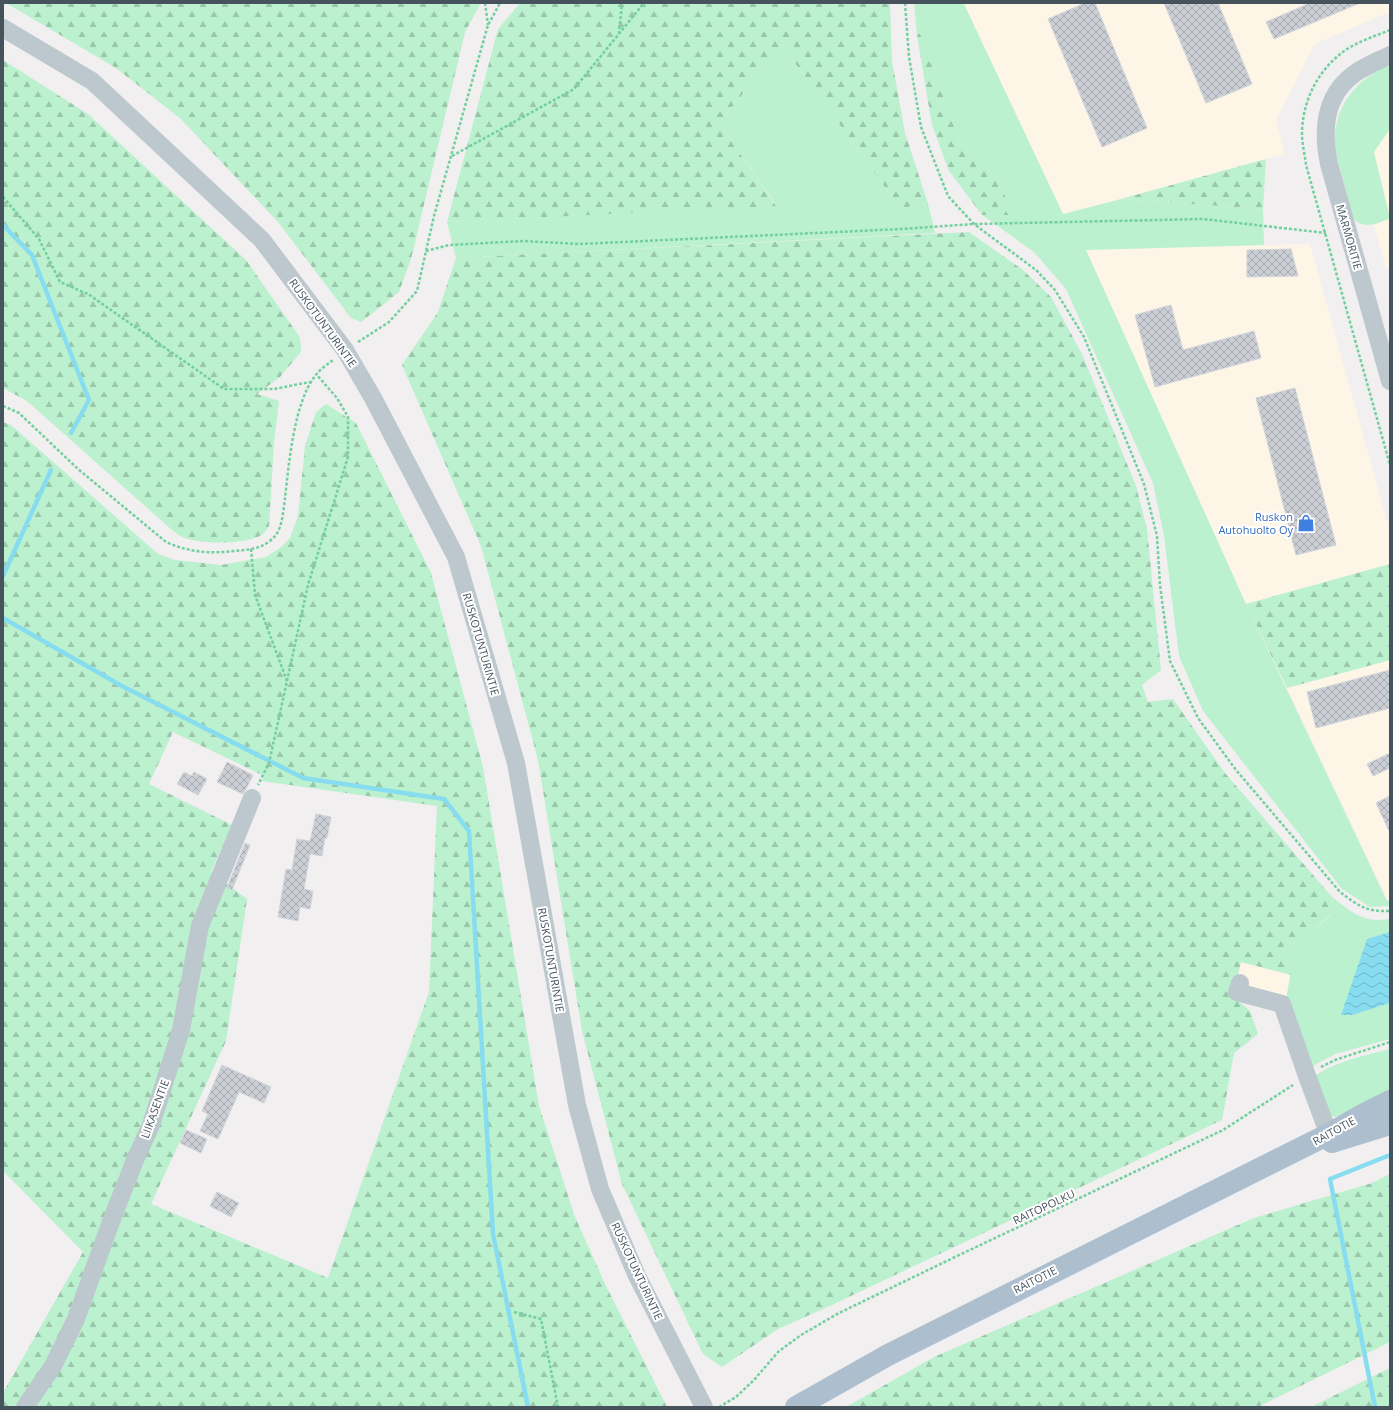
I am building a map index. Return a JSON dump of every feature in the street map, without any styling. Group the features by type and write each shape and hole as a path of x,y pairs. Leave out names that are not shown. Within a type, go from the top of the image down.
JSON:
{"main road":[{"name":"RAITOTIE","path":"1331,1138 1364,1114 1390,1101"},
{"name":"RAITOTIE","path":"796,1407 895,1351 1278,1160 1331,1138 1390,1124"}],"street":[{"name":"RUSKOTUNTURINTIE","path":"3,28 92,81 262,240 345,350 373,398 456,557 516,763 577,1105 600,1189 637,1276 704,1407"},
{"name":"MARMORITIE","path":"1390,55 1370,64 1344,82 1337,92 1326,118 1325,131 1329,164 1390,381"},
{"name":"LIIKASENTIE","path":"25,1407 53,1366 76,1319 134,1160 151,1125 181,1030 200,926 252,798"},
{"path":"1240,983 1237,992 1282,1004 1307,1076 1331,1138"}],"path":[{"path":"485,3 488,25"},
{"path":"3,406 19,413 78,469 166,542 180,548 221,552 251,549 263,546 272,540 279,530 283,516 292,443 302,399 310,382 316,374 345,350 390,322 416,291 434,216 488,25 500,3"},
{"path":"619,34 622,3"},
{"path":"451,156 574,89 644,3"},
{"path":"905,3 909,57 920,126 948,196 974,224 1036,270 1055,290 1084,337 1144,484 1157,536 1160,585 1170,661 1198,718 1236,770 1340,892 1361,907 1377,912 1390,911"},
{"path":"3,197 39,239 60,282 88,294 224,389 274,389 310,382"},
{"path":"426,251 449,245 523,241 580,244 974,224 1203,219 1326,233"},
{"path":"252,798 271,756 308,585 348,457 348,417 337,398 316,374"},
{"path":"251,549 255,595 287,682"},
{"name":"RAITOPOLKU","path":"720,1407 736,1397 754,1380 778,1352 801,1335 839,1313 1223,1130 1320,1067 1335,1060 1390,1042"},
{"path":"514,1312 541,1319 558,1407"}],"shaded area":[{"path":"963,3 1390,3 1390,12 1315,44 1276,120 1285,154 1063,215"},
{"path":"1390,100 1390,268 1386,269 1358,166"},
{"path":"1310,244 1390,532 1390,564 1246,604 1086,250"},
{"path":"1390,660 1390,900 1388,901 1287,688"},
{"path":"1241,962 1291,975 1286,1000 1236,982"}],"green space":[{"path":"6,3 481,3 465,32 411,259 399,292 361,322 351,318 278,222 181,119 116,68"},
{"path":"520,3 890,3 892,61 905,133 928,204 900,208 782,45 719,123 776,206 447,222 498,29"},
{"path":"914,3 965,3 964,4 1063,214 1121,199 1263,209 1264,245 1086,250 1246,604 1387,901 1390,900 1390,906 1370,907 1342,889 1203,711 1179,656 1164,536 1153,483 1066,289 1034,252 982,215 1012,215 1000,182 959,141 921,33 917,35"},
{"path":"921,33 959,141 1000,182 1012,215 982,215 949,171 932,125 917,35"},
{"path":"782,45 900,208 928,204 935,233 456,258 447,222 776,205 719,123"},
{"path":"3,60 88,114 246,260 299,336 301,352 280,377 257,394 279,401 274,442 269,526 264,533 257,537 249,540 205,542 182,537 172,530 27,401 3,388"},
{"path":"1390,65 1390,129 1374,152 1390,218 1376,224 1365,225 1356,221 1352,217 1335,148 1337,121 1348,97 1356,87 1366,78"},
{"path":"1266,159 1263,209 1121,199"},
{"path":"969,232 1023,270 1051,297 1082,354 1136,486 1147,529 1161,670 1142,685 1148,702 1173,699 1225,773 1332,897 1330,915 1302,940 1282,947 1291,971 1291,975 1241,962 1233,996 1250,1011 1258,1034 1234,1053 1222,1120 834,1304 778,1329 722,1367 703,1354 622,1184 582,1031 538,760 481,546 402,365 438,312 456,258"},
{"path":"326,404 356,423 431,573 483,767 539,1106 575,1217 606,1286 667,1407 3,1407 3,1393 83,1252 3,1171 3,422 11,425 158,554 175,560 221,565 266,557 280,548 290,538 298,516 305,446 316,412","holes":["173,732 264,776 262,781 437,806 429,992 328,1278 151,1204 226,1041 247,899 211,872 232,825 149,784"]},
{"path":"1390,564 1390,660 1287,688 1246,604"},
{"path":"1332,897 1358,916 1372,920 1390,919 1390,1039 1335,1054 1311,1067 1286,1000 1291,971 1282,947 1302,940 1330,916"},
{"path":"1390,1049 1390,1090 1342,1115 1334,1117 1329,1115 1312,1078 1340,1063"},
{"path":"1390,1174 1390,1342 1258,1407 846,1407 934,1357 1254,1218 1372,1183"},
{"path":"1390,1368 1390,1407 1311,1407"}],"water":[{"path":"1390,932 1390,1003 1352,1015 1341,1015 1367,939"}],"building":[{"path":"1085,3 1095,3 1147,128 1102,147 1048,19"},
{"path":"1164,3 1218,3 1252,84 1206,103"},
{"path":"1310,3 1360,3 1274,39 1266,22"},
{"path":"1291,249 1298,276 1247,277 1247,250"},
{"path":"1171,305 1183,350 1254,331 1261,358 1155,387 1135,315"},
{"path":"1295,388 1336,545 1296,555 1256,398"},
{"path":"1390,670 1390,708 1316,728 1307,692"},
{"path":"1390,753 1390,768 1373,776 1367,764"},
{"path":"227,762 253,775 243,794 217,782"},
{"path":"184,772 192,776 194,772 207,779 198,795 177,784"},
{"path":"1390,796 1390,833 1376,803"},
{"path":"316,814 331,817 322,856 310,854 304,889 313,891 310,909 300,907 298,921 278,917 286,869 292,870 297,839 310,841"},
{"path":"245,843 250,845 232,890 227,888"},
{"path":"222,1065 271,1087 264,1103 239,1092 218,1139 200,1131 208,1114 202,1111"},
{"path":"186,1130 207,1139 201,1153 180,1143"},
{"path":"217,1192 239,1203 231,1217 210,1206"}],"waterway":[{"path":"3,225 32,255 89,400 71,433"},
{"path":"3,576 51,470"},
{"path":"3,618 120,685 303,778 444,799 469,831 493,1234 528,1407"},
{"path":"1375,1407 1330,1179 1390,1155"}],"place":[{"name":"Ruskon Autohuolto Oy","path":"1306,523"}]}
